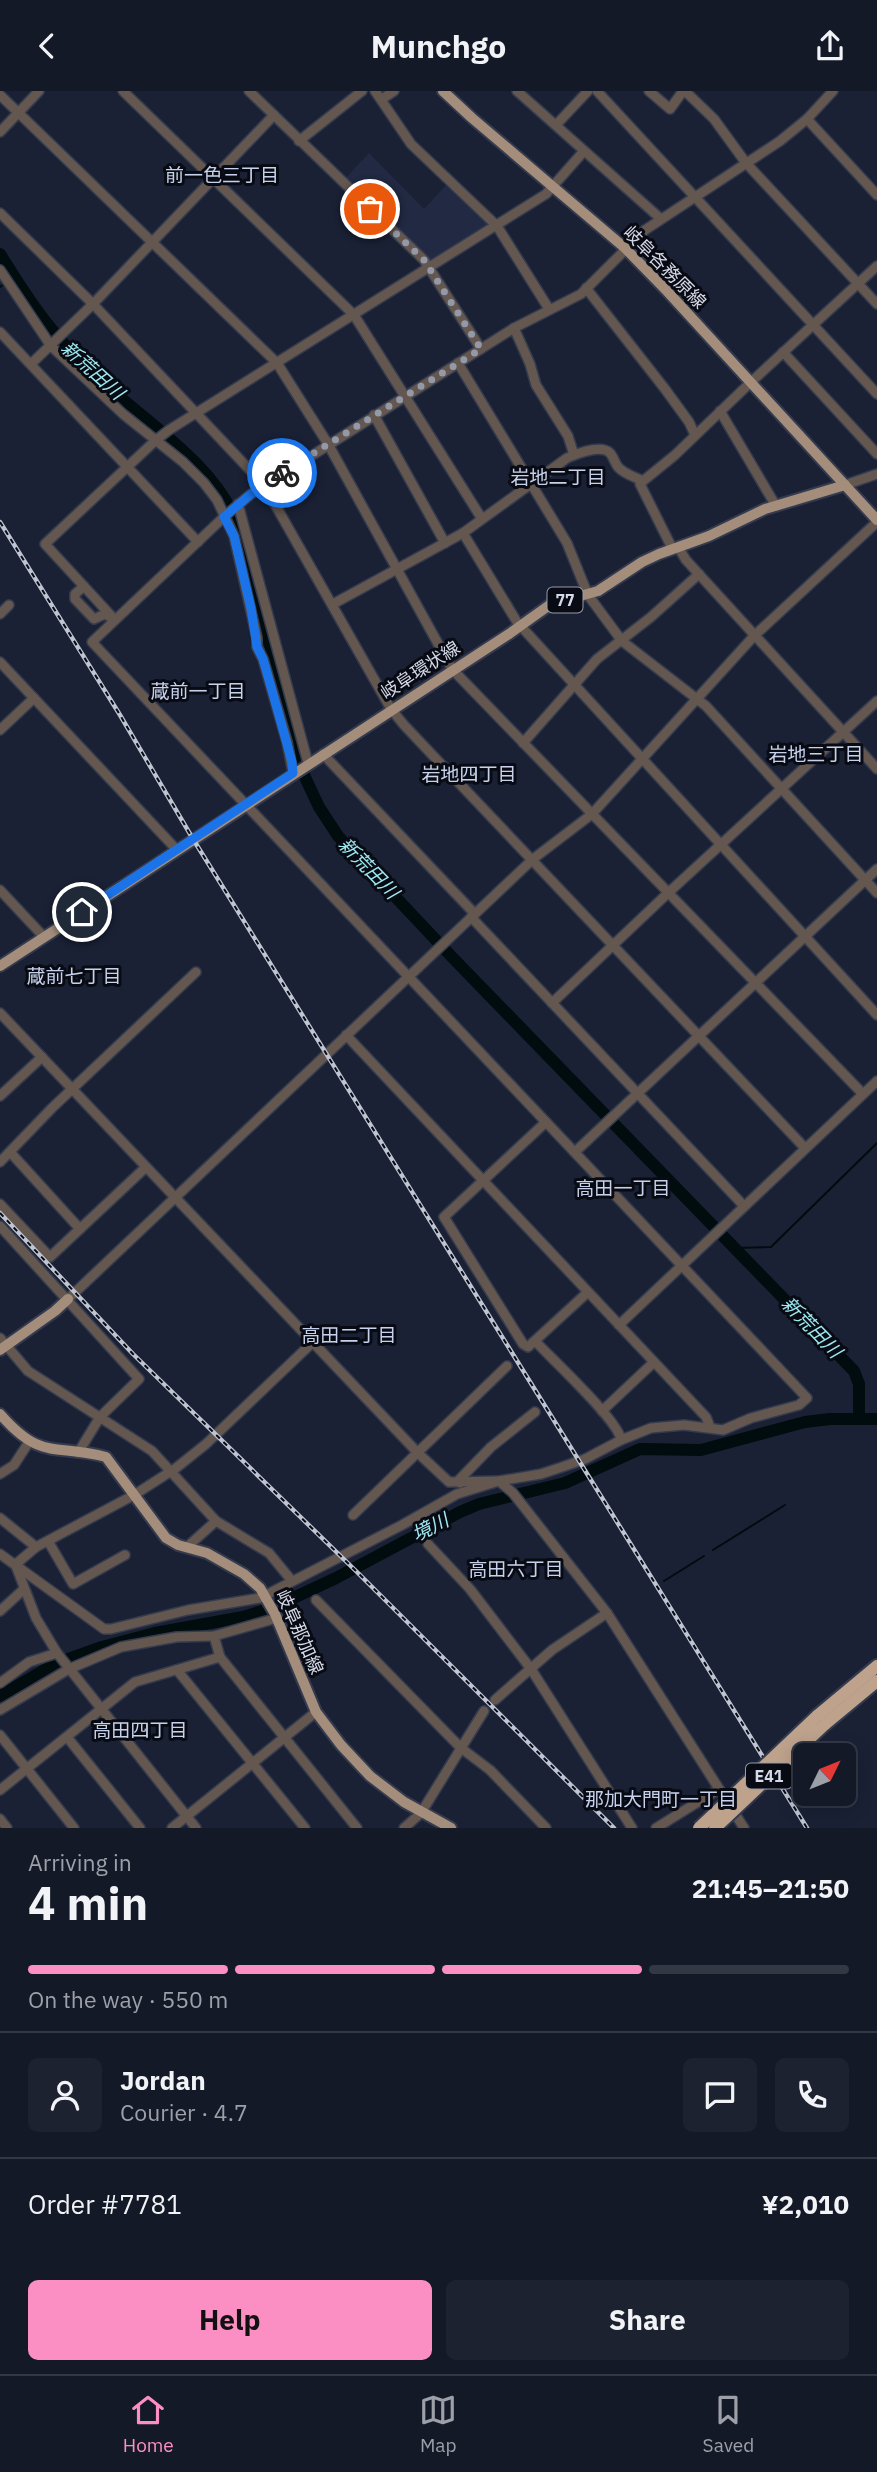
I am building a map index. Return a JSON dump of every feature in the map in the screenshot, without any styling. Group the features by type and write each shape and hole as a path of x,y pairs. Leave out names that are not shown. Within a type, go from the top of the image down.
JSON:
{"highway":[{"name":"E41","path":"715,1828 877,1666"},
{"name":"E41","path":"699,1828 820,1721 877,1681"}],"main road":[{"name":"岐阜各務原線","path":"443,91 625,248 845,485"},
{"name":"岐阜環状線","path":"0,966 551,604 598,591 642,562 776,506 845,485"},
{"path":"845,485 877,521"},
{"path":"2,1345 55,1311 68,1299"},
{"name":"岐阜那加線","path":"0,1414 29,1442 51,1451 106,1457 166,1538 207,1553 253,1581 267,1597 316,1712 341,1745 370,1776 421,1813 446,1827"}],"street":[{"path":"0,132 39,91"},
{"path":"123,91 354,314 482,519"},
{"path":"249,91 430,268 481,349"},
{"path":"299,141 362,91"},
{"path":"394,91 378,95 411,143 497,226 549,309"},
{"path":"517,91 661,219"},
{"path":"556,125 588,91"},
{"path":"597,91 877,394"},
{"path":"649,91 670,109 684,91 714,119 746,163 877,304"},
{"path":"0,1553 104,1629 188,1610 267,1597 292,1581 457,1494 562,1467 651,1428 684,1425 723,1430 751,1418 799,1405 807,1398 92,642 237,505 328,444 514,328 580,294 625,248 661,219 780,141 807,119 833,91"},
{"path":"0,95 277,363 328,444 452,669 863,1094"},
{"path":"31,364 93,305 274,115"},
{"path":"807,119 877,195"},
{"path":"115,620 45,544 169,429 497,226 554,187 584,152"},
{"path":"0,213 93,305 264,485 391,709 806,1148"},
{"path":"877,266 675,456 640,484 675,547 877,769"},
{"path":"0,270 52,345 155,440 183,462 217,500 234,536 257,647 267,671 293,773"},
{"path":"586,288 665,389 695,435"},
{"path":"514,328 536,385 568,436 575,455"},
{"path":"0,332 198,542"},
{"path":"783,352 877,454"},
{"path":"458,363 567,543 588,595 622,641 697,698 877,893"},
{"path":"720,411 776,506"},
{"path":"374,415 445,543"},
{"path":"333,604 463,533 531,483 575,455 603,450 609,452 618,467 643,481"},
{"path":"845,485 877,474"},
{"path":"237,505 308,763"},
{"path":"68,1299 533,859 592,814 754,636 877,521"},
{"path":"463,533 521,625 877,1015"},
{"path":"523,743 597,659 699,575"},
{"path":"84,586 75,594 75,599 94,619 105,614 115,620"},
{"path":"0,614 9,605"},
{"path":"0,662 177,850"},
{"path":"0,730 34,698"},
{"path":"552,1003 720,844 877,701"},
{"path":"323,754 552,1003 744,1206"},
{"path":"575,1152 877,869"},
{"path":"0,890 44,937"},
{"path":"0,1162 72,1089 196,972"},
{"path":"0,1013 418,1453 455,1483 502,1483 524,1507 607,1613 744,1828"},
{"path":"346,1035 706,1417 710,1427"},
{"path":"0,1096 42,1057"},
{"path":"619,1325 877,1081"},
{"path":"546,1122 444,1217 523,1344 528,1347 588,1292"},
{"path":"10,1153 80,1229"},
{"path":"0,1205 50,1257 146,1167"},
{"path":"0,1226 139,1379 100,1417 78,1453"},
{"path":"16,1564 36,1547 134,1495 171,1471 206,1444 313,1342"},
{"path":"536,1342 602,1411 620,1432 621,1440"},
{"path":"2,1345 29,1371 152,1451 215,1521 269,1553 292,1581"},
{"path":"602,1411 654,1362"},
{"path":"353,1515 507,1366"},
{"path":"455,1483 491,1447 535,1412"},
{"path":"0,1474 14,1465 29,1442"},
{"path":"0,1518 36,1547"},
{"path":"187,1547 215,1521"},
{"path":"48,1541 74,1584 125,1555"},
{"path":"428,1544 470,1589 531,1669 632,1828"},
{"path":"16,1564 36,1618 57,1653 196,1828"},
{"path":"0,1611 24,1589"},
{"path":"316,1600 461,1748 490,1770 546,1828"},
{"path":"495,1700 574,1634 607,1613"},
{"path":"0,1710 69,1669 121,1647 177,1637 214,1636 276,1616"},
{"path":"214,1636 220,1657 357,1828"},
{"path":"0,1682 29,1662 57,1653"},
{"path":"0,1790 135,1682 220,1657"},
{"path":"177,1670 305,1828"},
{"path":"404,1828 421,1813 484,1711"},
{"path":"172,1828 316,1712"},
{"path":"0,1735 74,1828"},
{"path":"67,1737 140,1828"},
{"path":"656,1828 719,1789"},
{"path":"0,1819 7,1828"}],"shaded area":[{"path":"369,153 424,209 448,183 492,225 430,262 343,181"}],"waterway":[{"name":"新荒田川","path":"0,254 57,336 100,380 197,464 228,504 239,527 304,775 319,807 338,836 854,1371 859,1384 859,1419"},
{"name":"新荒田川","path":"735,1248 771,1247 877,1143"},
{"name":"境川","path":"0,1696 57,1663 102,1647 155,1633 243,1617 272,1608 336,1578 460,1512 479,1504 565,1483 640,1449 701,1450 805,1422 877,1419"},
{"path":"713,1550 785,1505"},
{"path":"664,1581 704,1556"}],"railway":[{"path":"0,522 120,715 193,839 807,1828"},
{"path":"0,1213 133,1354 614,1828"}],"way so far":[{"path":"282,473 481,349 424,260 370,209"}],"district":[{"name":"前一色三丁目","path":"222,175"},
{"name":"岩地二丁目","path":"558,477"},
{"name":"蔵前一丁目","path":"198,691"},
{"name":"岩地三丁目","path":"816,754"},
{"name":"岩地四丁目","path":"469,774"},
{"name":"蔵前七丁目","path":"74,976"},
{"name":"高田一丁目","path":"623,1188"},
{"name":"高田二丁目","path":"349,1335"},
{"name":"高田六丁目","path":"516,1569"},
{"name":"高田四丁目","path":"140,1730"},
{"name":"那加大門町一丁目","path":"661,1799"}],"route":[{"path":"82,912 293,773 263,659 257,647 234,536 224,517 235,506 282,473"}]}
